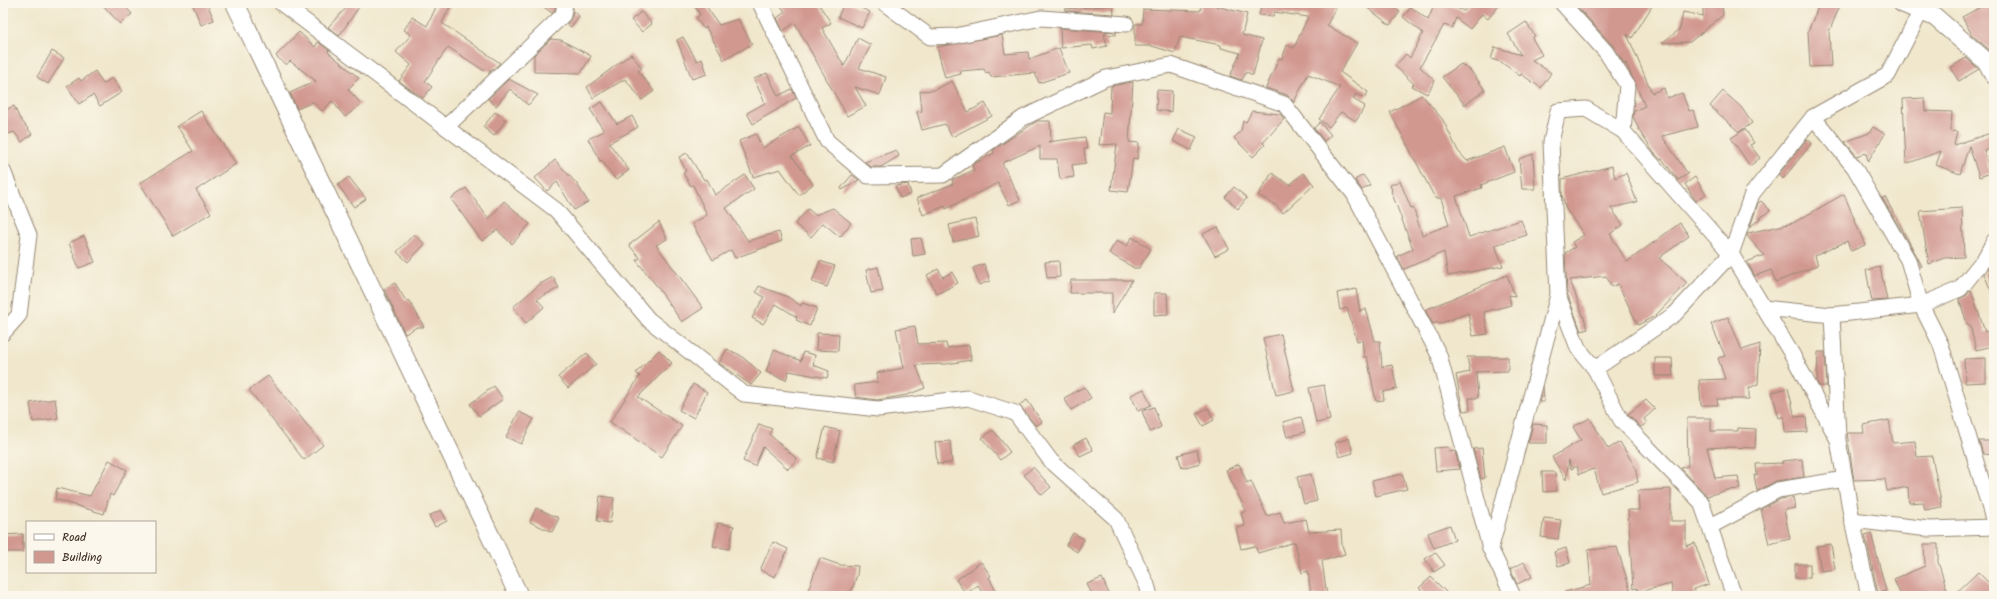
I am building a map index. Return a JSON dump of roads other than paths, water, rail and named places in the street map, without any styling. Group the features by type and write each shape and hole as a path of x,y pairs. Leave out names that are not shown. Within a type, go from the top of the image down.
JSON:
{"street":[{"path":"235,3 519,596"},
{"path":"281,3 556,210 649,320 744,394 878,409 968,398 1015,413 1051,461 1116,519 1147,585 1150,596"},
{"path":"446,127 563,14 565,3"},
{"path":"760,3 827,140 868,176 943,174 1030,115 1106,78 1171,65 1284,104 1354,194 1439,355 1490,548 1513,596"},
{"path":"884,3 930,37 955,36 1041,18 1126,24"},
{"path":"1562,3 1606,52 1627,85 1623,130"},
{"path":"1902,3 1935,17 1987,62 1994,75"},
{"path":"1595,369 1675,314 1730,254 1752,194 1813,117 1888,75 1922,11"},
{"path":"1490,548 1558,295 1551,142 1558,111 1586,109 1623,130 1730,254 1793,356 1838,440"},
{"path":"1813,117 1854,167 1908,260 1921,304 1941,345 1994,522"},
{"path":"3,171 29,235 19,314 3,333"},
{"path":"1763,308 1832,315 1921,304 1960,289 1985,258 1994,241"},
{"path":"1558,295 1578,348 1595,369 1621,420 1702,502 1734,596"},
{"path":"1832,315 1838,440 1852,520 1869,596"},
{"path":"1711,526 1778,490 1845,479"},
{"path":"1852,520 1929,529 1994,526"}]}
